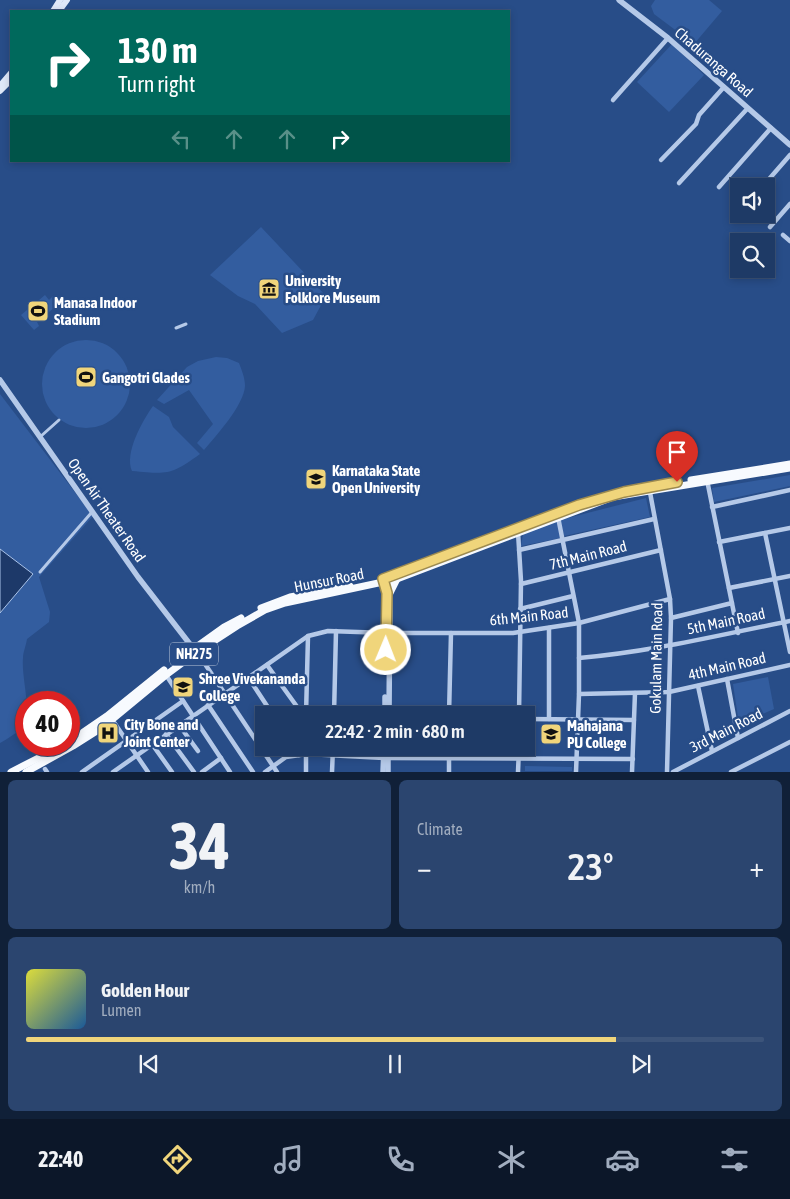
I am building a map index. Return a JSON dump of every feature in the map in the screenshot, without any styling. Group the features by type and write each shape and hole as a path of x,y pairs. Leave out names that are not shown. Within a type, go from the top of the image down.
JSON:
{"main road":[{"path":"54,10 62,0"},
{"path":"0,86 10,74"},
{"path":"0,92 10,81"},
{"path":"707,480 790,464"},
{"name":"Hunsur Road","path":"26,772 103,727 110,717 166,675 195,650 265,610 286,603 387,581 466,554 518,532 613,497 649,489 790,468"},
{"path":"387,581 553,514 610,495 649,489"},
{"path":"387,581 388,593"},
{"path":"387,581 388,593"},
{"path":"80,735 110,717 195,650"},
{"path":"11,772 42,756"}],"street":[{"name":"Chaduranga Road","path":"619,0 668,38 790,145"},
{"path":"612,100 668,38"},
{"path":"661,160 696,124 699,115 724,87"},
{"path":"679,183 748,108"},
{"path":"719,187 771,128"},
{"path":"769,178 790,155"},
{"path":"770,227 790,204"},
{"path":"783,235 790,241"},
{"path":"176,328 186,324"},
{"name":"Open Air Theater Road","path":"0,380 138,577 195,650"},
{"path":"39,438 59,420"},
{"path":"707,480 738,633"},
{"name":"Gokulam Main Road","path":"649,489 670,599 667,772"},
{"path":"712,507 790,490"},
{"path":"40,572 93,511"},
{"path":"558,517 579,624 576,772"},
{"path":"519,550 654,519"},
{"path":"719,542 790,528"},
{"path":"518,532 521,584 519,706"},
{"path":"766,533 775,579 787,621 790,652"},
{"name":"7th Main Road","path":"521,584 660,550"},
{"path":"729,588 790,576"},
{"path":"388,593 389,706"},
{"path":"520,609 573,596"},
{"name":"6th Main Road","path":"308,636 328,631 389,633 520,632 579,624 670,599"},
{"path":"671,618 732,603"},
{"name":"5th Main Road","path":"579,658 670,646 787,621"},
{"path":"548,719 549,628"},
{"path":"334,706 336,631"},
{"path":"385,706 389,633"},
{"path":"449,706 451,633"},
{"path":"113,772 308,636"},
{"path":"305,706 308,636"},
{"path":"195,650 277,772"},
{"path":"267,664 298,706"},
{"name":"4th Main Road","path":"579,694 669,692 790,665"},
{"path":"166,675 230,772"},
{"path":"248,677 266,706"},
{"path":"727,679 738,738"},
{"path":"698,686 712,751"},
{"path":"632,772 635,693"},
{"path":"82,772 183,701"},
{"path":"208,705 253,772"},
{"name":"3rd Main Road","path":"673,772 790,711"},
{"path":"110,717 148,772"},
{"path":"535,719 634,720"},
{"path":"179,725 198,751"},
{"path":"166,734 194,772"},
{"path":"731,772 790,742"},
{"path":"152,744 172,772"},
{"path":"265,772 286,757 292,756"},
{"path":"306,756 306,772"},
{"path":"332,772 333,756 632,759"},
{"path":"202,772 221,758"},
{"path":"383,772 386,758"},
{"path":"386,758 388,772"},
{"path":"449,758 449,772"},
{"path":"518,758 518,772"}],"shaded area":[{"path":"655,0 709,0 722,11 694,44 654,14 651,6"},
{"path":"672,44 704,75 669,112 637,82"},
{"path":"261,227 326,296 313,320 282,333 255,304 238,296 210,275"},
{"name":"Manasa Indoor Stadium","path":"45,295 49,300 53,296 56,300 52,303 55,307 37,322 39,326 34,330 21,315"},
{"name":"Gangotri Glades","path":"86,340 103,343 111,347 123,359 127,367 130,384 127,401 123,409 111,421 103,425 86,428 69,425 61,421 49,409 45,401 42,384 45,367 49,359 61,347 69,343"},
{"path":"216,357 227,358 239,363 245,386 235,411 204,450 197,443 213,424 189,390 164,404 157,400 187,367 198,361"},
{"path":"0,394 93,516 39,577 50,612 49,622 27,639 23,656 26,691 15,691 15,733 0,743 0,613 33,574 0,549"},
{"path":"153,406 169,417 173,427 200,454 175,470 168,472 132,471 130,455 132,446"},
{"path":"790,475 790,486 714,502 712,488"},
{"path":"646,498 650,517 564,536 560,520"},
{"path":"557,521 561,538 521,546 523,534"},
{"path":"0,549 33,574 0,613"},
{"path":"768,677 774,709 739,724 733,684"},
{"path":"525,766 572,767 572,771 525,771"}],"place":[{"name":"University Folklore Museum","path":"269,289"},
{"name":"Manasa Indoor Stadium","path":"38,311"},
{"name":"Gangotri Glades","path":"86,377"},
{"name":"Karnataka State Open University","path":"316,479"},
{"name":"Shree Vivekananda College","path":"183,687"},
{"name":"City Bone and Joint Center","path":"108,733"},
{"name":"Mahajana PU College","path":"551,734"}],"route":[{"path":"386,650 387,593 383,579 443,558 579,505 610,495 677,482"}]}
